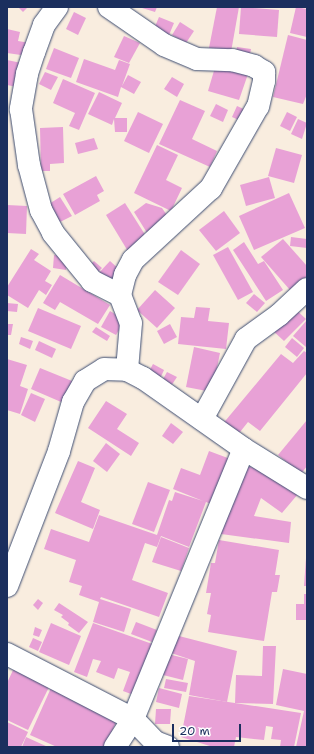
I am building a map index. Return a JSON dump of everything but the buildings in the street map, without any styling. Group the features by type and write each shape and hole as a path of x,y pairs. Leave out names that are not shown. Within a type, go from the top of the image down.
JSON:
{"street":[{"path":"57,7 44,25 27,74 21,109 29,165 41,210 53,233 92,280 120,295"},
{"path":"109,7 164,45 197,59 232,60 254,66 264,72 264,81 258,106 211,188 133,260 125,275 120,295 131,323 127,370"},
{"path":"202,419 246,339 279,315 307,289"},
{"path":"7,586 25,545 79,390 85,381 104,369 127,370 202,419 244,449 307,488"},
{"path":"115,747 132,719 244,449"},
{"path":"7,654 132,719 155,742 168,747"}]}
